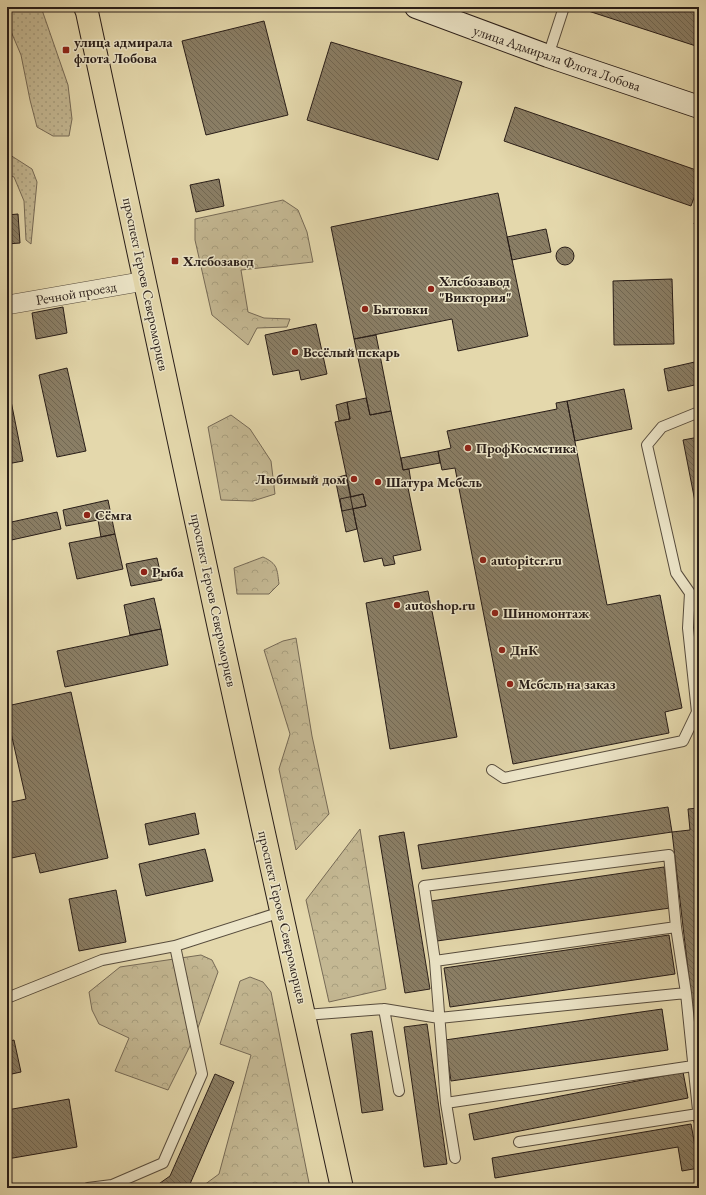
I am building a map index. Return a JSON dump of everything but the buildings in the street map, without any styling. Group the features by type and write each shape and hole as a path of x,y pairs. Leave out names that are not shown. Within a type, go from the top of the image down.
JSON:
{"main road":[{"name":"проспект Героев Североморцев","path":"87,9 342,1188"}],"street":[{"name":"улица Адмирала Флота Лобова","path":"416,7 548,56 699,107"},
{"name":"Речной проезд","path":"7,305 145,281"}],"lane":[{"path":"548,56 564,7"},
{"path":"492,770 504,778 683,741 697,712 688,628 690,593 676,573 647,445 662,427 699,412"},
{"path":"455,1158 446,1103 435,961 424,886 669,855 676,926 686,994 699,1120"},
{"path":"7,998 102,960 174,946 282,912"},
{"path":"435,961 676,926"},
{"path":"88,1188 112,1185 163,1163 202,1074 174,946"},
{"path":"305,1015 384,1009 439,1018 686,994"},
{"path":"384,1009 399,1091"},
{"path":"446,1103 693,1066"},
{"path":"519,1142 698,1114"}],"green space":[{"path":"7,7 41,7 68,85 72,119 69,136 53,136 37,127 21,55 7,22"},
{"path":"7,153 32,169 37,182 31,244 26,240 24,201 14,177 7,174"},
{"path":"283,200 298,210 307,232 313,262 241,270 248,312 264,318 290,319 287,327 257,328 248,345 212,315 195,240 195,219"},
{"path":"231,415 250,429 271,461 275,494 253,501 221,500 208,427"},
{"path":"263,557 272,562 276,568 279,584 269,594 237,594 234,568"},
{"path":"296,638 312,736 329,814 296,850 279,769 290,734 264,650 283,641"},
{"path":"360,829 386,989 329,1002 306,900"},
{"path":"201,955 212,960 218,972 195,1036 168,1090 115,1071 129,1038 99,1024 92,1010 89,992 120,967"},
{"path":"250,977 263,982 271,992 310,1188 200,1188 219,1174 251,1055 220,1044 240,981"}],"place":[{"name":"улица адмирала флота Лобова","path":"66,50"},
{"name":"Хлебозавод","path":"175,261"},
{"name":"Хлебозавод \"Виктория\"","path":"431,289"},
{"name":"Бытовки","path":"365,309"},
{"name":"Весёлый пекарь","path":"295,352"},
{"name":"ПрофКосметика","path":"468,448"},
{"name":"Любимый дом","path":"354,479"},
{"name":"Шатура Мебель","path":"378,482"},
{"name":"Сёмга","path":"87,515"},
{"name":"autopiter.ru","path":"483,560"},
{"name":"Рыба","path":"144,572"},
{"name":"autoshop.ru","path":"397,605"},
{"name":"Шиномонтаж","path":"495,613"},
{"name":"ДнК","path":"502,650"},
{"name":"Мебель на заказ","path":"510,684"}]}
